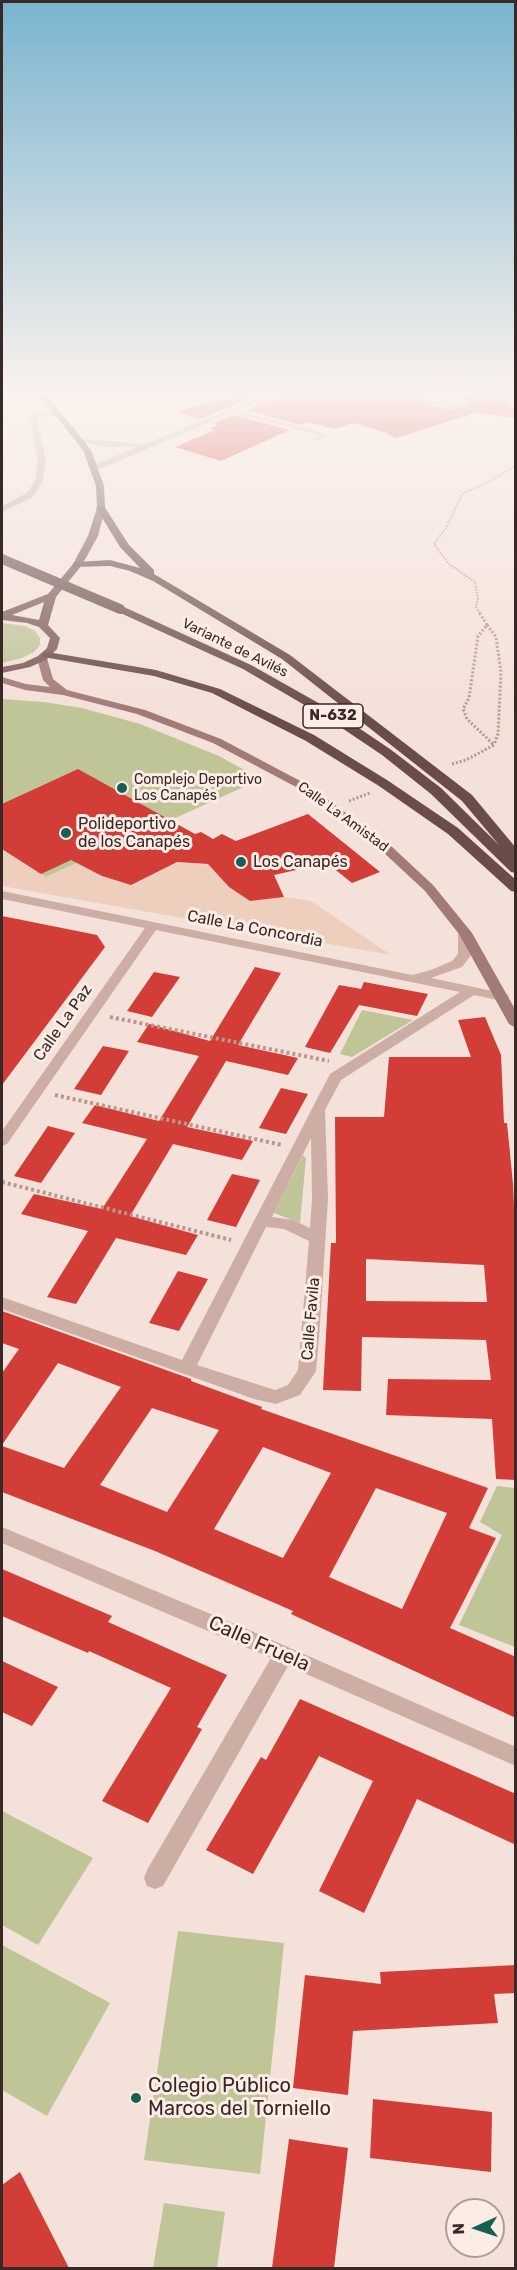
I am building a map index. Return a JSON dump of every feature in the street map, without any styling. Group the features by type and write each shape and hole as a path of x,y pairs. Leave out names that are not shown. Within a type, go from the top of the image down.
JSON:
{"highway":[{"path":"101,508 125,547 157,579"},
{"name":"Variante de Avilés","path":"2,560 120,609 248,667 334,717 386,752 436,791 516,869"},
{"path":"77,565 110,563 134,569 157,579 286,657 467,798 516,857"},
{"path":"45,657 156,673 216,691 310,738 383,783 453,831 516,888"}],"main road":[{"path":"42,625 51,596 77,565 93,536 101,508 101,501"},
{"path":"2,616 51,596"},
{"path":"2,616 28,620 42,625 53,633 55,638 52,649 45,657 26,665 2,670"},
{"path":"45,657 48,680 63,692"},
{"name":"Calle La Amistad","path":"2,680 25,687 63,692 141,712 217,741 302,786 386,848 429,888 465,933 516,1024"}],"street":[{"path":"2,509 18,501"},
{"name":"Calle La Concordia","path":"2,895 502,997"},
{"name":"Calle La Paz","path":"2,1141 153,926"},
{"path":"410,978 434,974 457,964 465,954 465,933"},
{"name":"Calle Favila","path":"186,1369 334,1077 473,990"},
{"name":"Calle Favila","path":"2,1303 260,1394 276,1397 294,1390 307,1371 311,1338 320,1198 318,1108"},
{"path":"261,1221 287,1224 318,1238"},
{"name":"Calle Fruela","path":"2,1535 516,1757"},
{"path":"155,1878 284,1655"}],"path":[{"path":"452,764 466,760 494,745 498,734 501,672 496,637 476,607 475,582 449,564 434,544 446,528 459,501"},
{"path":"487,624 478,636 469,699 463,709 467,719 494,745"},
{"path":"331,807 373,792"},
{"path":"91,1013 351,1066"},
{"path":"37,1090 297,1149"},
{"path":"2,1182 249,1245"}],"green space":[{"path":"2,623 25,626 35,631 40,638 40,645 34,652 22,658 2,663"},
{"name":"Complejo Deportivo Los Canapés","path":"2,699 82,708 140,724 219,756 246,771 250,784 46,877 2,849"},
{"path":"362,1010 413,1020 352,1057 340,1054"},
{"path":"303,1155 306,1158 300,1223 274,1213"},
{"path":"497,1486 515,1488 515,1647 459,1625 502,1535 480,1522"},
{"path":"2,1811 93,1858 38,1945 2,1925"},
{"path":"178,1931 284,1943 260,2174 144,2160"},
{"path":"2,1945 110,2003 47,2116 2,2090"},
{"path":"164,2203 225,2212 217,2268 153,2268"}],"shaded area":[{"path":"2,849 46,877 78,863 177,862 210,865 229,887 249,901 284,897 311,901 391,955 2,886"}],"building":[{"path":"78,769 195,834 201,832 213,839 222,834 236,841 308,814 380,872 352,883 327,863 274,875 284,897 250,901 229,887 208,864 177,862 131,885 102,876 71,860 41,874 2,849 2,804"},
{"path":"2,916 97,935 105,947 2,1085"},
{"path":"255,967 281,973 238,1045 298,1058 288,1075 226,1061 187,1127 253,1141 242,1160 173,1144 130,1216 198,1235 186,1255 116,1238 76,1304 47,1297 88,1231 21,1214 34,1194 102,1209 147,1139 82,1123 95,1105 159,1121 199,1056 137,1042 149,1024 210,1041"},
{"path":"154,972 180,977 152,1017 127,1011"},
{"path":"364,982 428,994 417,1016 359,1005 330,1053 305,1047 339,985 361,989"},
{"path":"485,1017 501,1055 504,1123 507,1123 513,1184 516,1250 516,1480 496,1479 492,1419 386,1415 388,1379 491,1380 486,1340 362,1337 361,1391 323,1390 331,1243 336,1243 335,1117 384,1117 389,1057 471,1057 458,1020","holes":["366,1259 484,1265 487,1302 366,1301"]},
{"path":"103,1046 129,1051 101,1095 74,1089"},
{"path":"281,1088 308,1094 286,1134 259,1128"},
{"path":"48,1126 75,1133 41,1183 14,1176"},
{"path":"232,1174 260,1180 236,1227 207,1220"},
{"path":"178,1271 208,1279 179,1331 149,1323"},
{"path":"2,1311 191,1379 191,1381 262,1407 261,1409 488,1488 469,1528 496,1538 450,1628 516,1657 516,1718 291,1614 293,1611 155,1551 2,1492 2,1446 64,1468 121,1387 58,1363 2,1445 2,1373 19,1349 2,1343","holes":["152,1408 219,1430 167,1512 100,1485","263,1447 331,1473 283,1558 214,1529","376,1488 447,1513 402,1609 329,1577"]},
{"path":"2,1569 112,1616 108,1622 227,1675 197,1727 202,1729 148,1823 102,1801 171,1688 89,1651 88,1653 2,1616"},
{"path":"2,1661 58,1687 32,1726 2,1712"},
{"path":"300,1699 516,1794 516,1845 417,1799 364,1913 319,1891 373,1781 319,1756 253,1874 206,1850 261,1757 266,1760"},
{"path":"516,1965 516,1993 494,1994 498,2023 353,2031 348,2095 293,2088 305,1975 381,1984 380,1972"},
{"path":"373,2099 492,2112 491,2172 370,2158"},
{"path":"289,2139 348,2148 334,2268 272,2268"},
{"path":"20,2172 69,2268 2,2268 2,2185"}],"place":[{"name":"Complejo Deportivo Los Canapés","path":"122,788"},
{"name":"Polideportivo de los Canapés","path":"66,833"},
{"name":"Los Canapés","path":"241,862"},
{"name":"Colegio Público Marcos del Torniello","path":"136,2098"}]}
